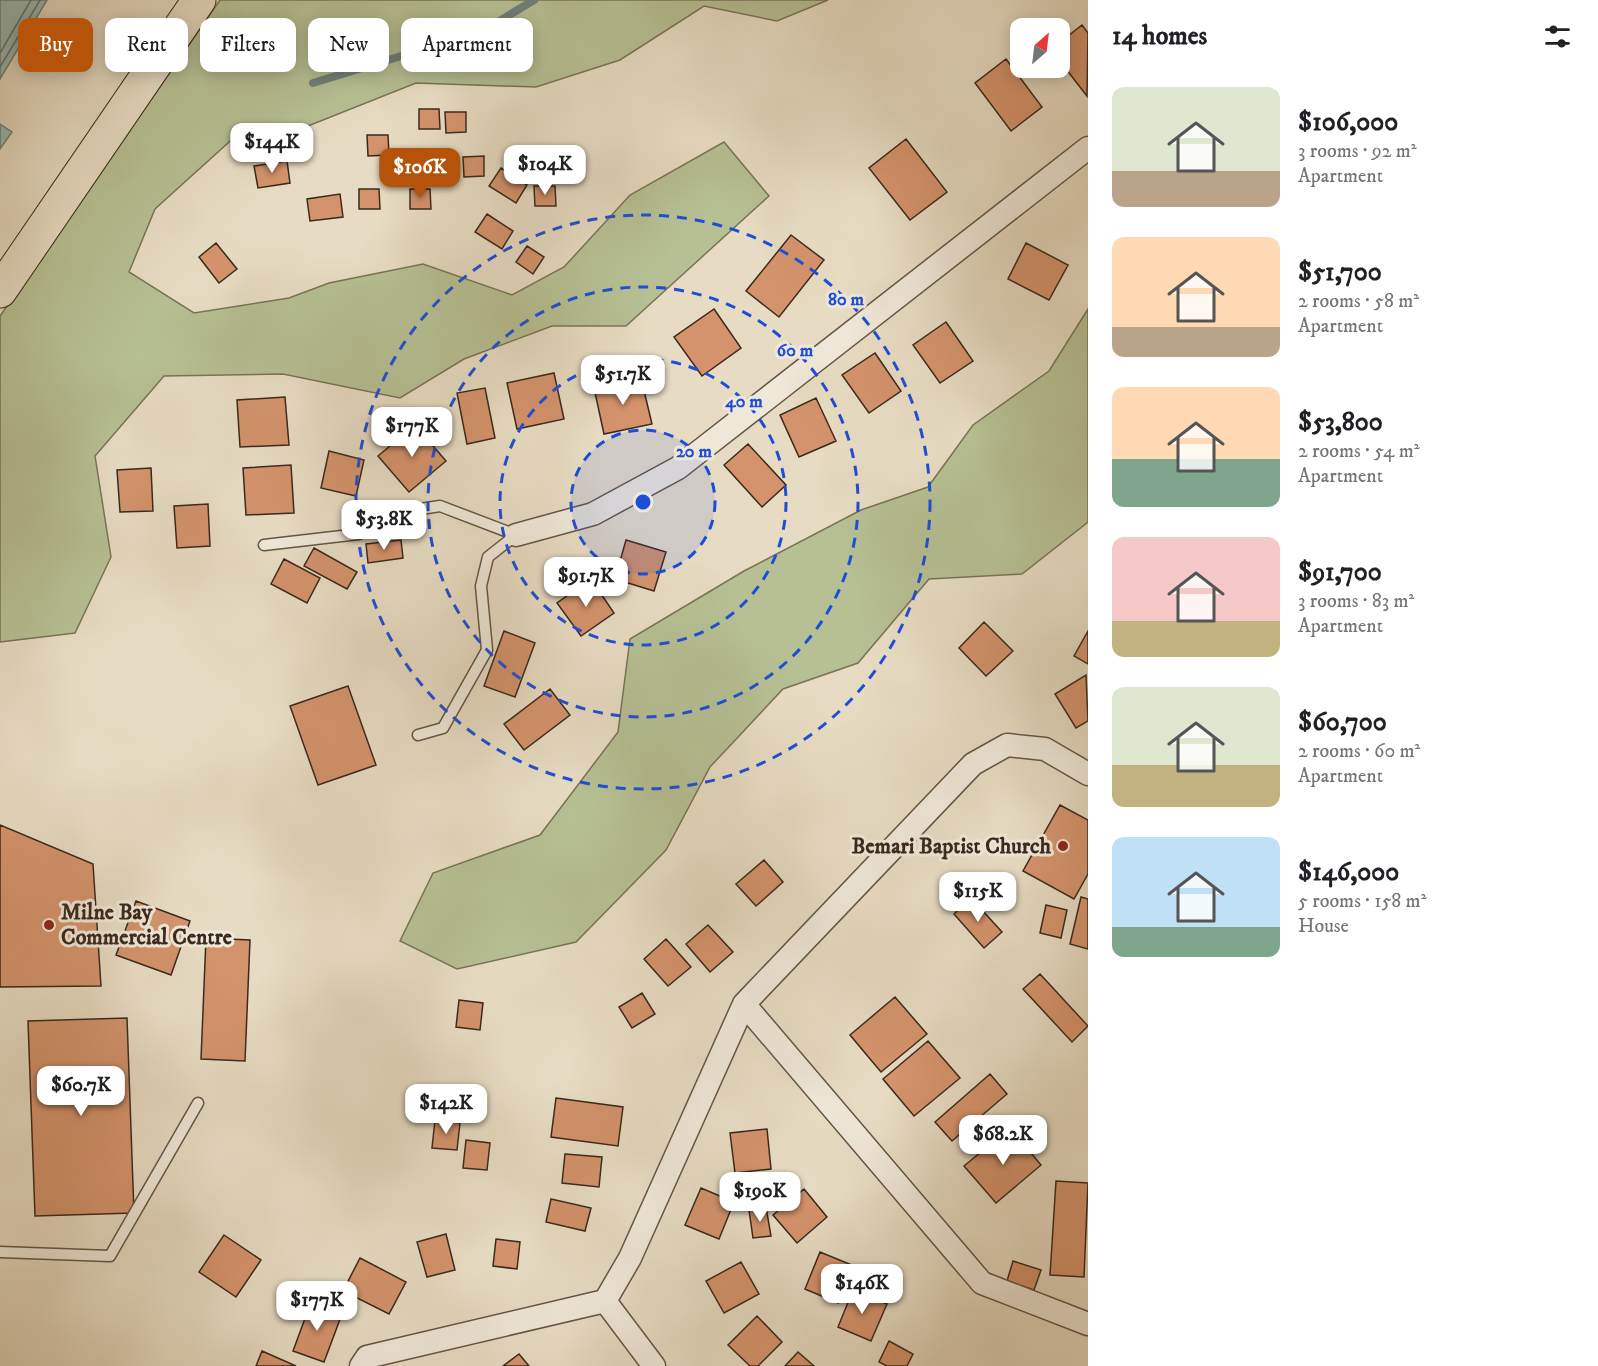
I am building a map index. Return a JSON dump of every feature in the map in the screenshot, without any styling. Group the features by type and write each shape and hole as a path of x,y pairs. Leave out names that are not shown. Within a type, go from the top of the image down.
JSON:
{"main road":[{"path":"0,291 199,0"}],"street":[{"path":"516,535 593,514 678,468 1088,148"},
{"path":"361,1366 367,1357 605,1301 630,1258 744,1004 973,764 1007,745 1045,748 1088,774"},
{"path":"744,1004 982,1283 1088,1324"},
{"path":"605,1301 654,1366"}],"lane":[{"path":"264,545 359,534 381,515 440,506 516,535"},
{"path":"418,735 443,728 487,650 481,585 488,557 516,535"},
{"path":"0,1252 110,1256 198,1103"}],"green space":[{"path":"220,0 828,0 777,21 704,6 620,60 536,87 416,83 308,126 238,134 155,209 129,272 194,313 289,298 329,283 423,264 512,295 564,267 630,195 724,142 769,196 626,326 552,326 464,359 400,398 283,374 164,376 95,456 111,557 75,633 0,642 0,316 170,72 188,72 188,46 200,29 200,72 296,72 296,18 207,18"},
{"path":"1088,309 1088,522 1022,574 929,579 858,663 783,689 710,767 666,850 576,942 457,969 400,941 433,873 540,835 618,732 630,639 744,571 861,510 928,487 973,425 1049,371"}],"water":[{"path":"0,0 47,0 36,18 18,18 18,49 0,79"},
{"path":"0,124 12,132 0,149"}],"building":[{"path":"1082,25 1088,33 1087,96 1070,74 1070,34"},
{"path":"1006,59 1010,64 1010,78 1020,78 1042,107 1011,131 975,83"},
{"path":"419,109 439,109 440,129 419,129"},
{"path":"445,112 466,112 466,132 446,133"},
{"path":"367,135 388,135 389,155 368,156"},
{"path":"906,139 947,192 910,220 869,168"},
{"path":"437,154 457,154 458,174 437,174"},
{"path":"484,156 484,176 464,177 463,157"},
{"path":"287,161 290,183 258,188 254,166"},
{"path":"501,168 527,185 516,203 489,186"},
{"path":"534,186 555,186 556,206 535,206"},
{"path":"359,189 379,189 380,209 359,209"},
{"path":"410,189 430,189 431,209 410,209"},
{"path":"340,194 343,217 310,221 307,199"},
{"path":"487,214 513,231 502,249 475,232"},
{"path":"791,235 824,260 779,317 746,291"},
{"path":"216,243 237,269 219,283 199,257"},
{"path":"1026,243 1068,265 1049,300 1008,279"},
{"path":"527,246 544,257 533,274 516,262"},
{"path":"714,309 741,348 702,376 674,337"},
{"path":"946,322 973,361 940,383 913,345"},
{"path":"875,353 901,391 869,413 842,375"},
{"path":"554,373 564,419 517,429 507,383"},
{"path":"641,378 652,424 604,434 594,388"},
{"path":"485,388 495,438 467,444 457,393"},
{"path":"285,397 289,445 240,447 237,400"},
{"path":"816,398 836,441 799,457 780,415"},
{"path":"415,425 446,461 409,492 378,456"},
{"path":"748,444 786,485 762,507 724,465"},
{"path":"329,451 364,460 356,496 321,488"},
{"path":"291,465 294,513 246,515 243,468"},
{"path":"151,468 153,511 120,512 117,470"},
{"path":"208,504 210,546 177,548 174,506"},
{"path":"401,540 403,558 368,563 366,544"},
{"path":"626,540 666,552 654,591 615,579"},
{"path":"314,548 357,572 347,589 304,566"},
{"path":"284,559 320,578 307,603 271,584"},
{"path":"591,579 614,613 581,636 557,603"},
{"path":"984,622 1013,651 986,676 959,648"},
{"path":"504,631 535,643 515,697 484,686"},
{"path":"1088,631 1088,664 1074,656"},
{"path":"1086,675 1088,721 1076,728 1055,694"},
{"path":"348,686 376,765 318,785 290,706"},
{"path":"550,689 570,715 524,750 504,724"},
{"name":"Bemari Baptist Church","path":"1060,805 1088,820 1088,874 1074,899 1023,871"},
{"name":"Milne Bay Commercial Centre","path":"0,825 93,864 101,986 0,987"},
{"path":"764,860 783,882 756,906 736,884"},
{"path":"1081,897 1088,899 1088,949 1070,944"},
{"path":"971,898 1002,932 984,948 954,914"},
{"path":"136,901 190,921 171,975 116,955"},
{"path":"1046,905 1067,910 1061,938 1040,933"},
{"path":"708,925 733,952 710,972 686,944"},
{"path":"206,938 250,940 245,1061 201,1059"},
{"path":"666,939 691,967 668,986 644,959"},
{"path":"1040,974 1088,1026 1072,1042 1023,989"},
{"path":"642,993 655,1014 632,1028 619,1007"},
{"path":"895,997 927,1034 881,1072 850,1035"},
{"path":"459,1000 483,1003 480,1030 456,1027"},
{"path":"127,1018 134,1213 35,1216 28,1021"},
{"path":"928,1041 960,1078 914,1116 883,1079"},
{"path":"990,1074 1007,1094 952,1141 935,1122"},
{"path":"556,1098 623,1107 618,1146 551,1137"},
{"path":"435,1120 460,1123 457,1150 432,1148"},
{"path":"1010,1128 1041,1165 996,1203 964,1166"},
{"path":"767,1129 771,1169 735,1173 730,1133"},
{"path":"466,1140 490,1143 487,1170 463,1168"},
{"path":"565,1154 602,1157 599,1187 562,1183"},
{"path":"1056,1181 1088,1183 1084,1277 1050,1275"},
{"path":"701,1188 734,1202 719,1239 685,1225"},
{"path":"804,1189 827,1217 797,1243 773,1215"},
{"path":"551,1199 591,1208 585,1231 546,1222"},
{"path":"766,1207 771,1236 753,1238 749,1210"},
{"path":"446,1234 455,1270 427,1277 417,1242"},
{"path":"224,1235 261,1260 236,1297 199,1272"},
{"path":"496,1239 520,1242 517,1269 493,1266"},
{"path":"820,1252 854,1266 838,1303 805,1289"},
{"path":"360,1258 406,1282 389,1314 343,1291"},
{"path":"1013,1261 1041,1270 1034,1290 1007,1281"},
{"path":"741,1262 759,1294 724,1313 706,1281"},
{"path":"853,1290 887,1304 871,1341 838,1327"},
{"path":"311,1302 342,1314 324,1362 293,1351"},
{"path":"757,1316 782,1342 758,1366 750,1366 728,1345"},
{"path":"889,1341 913,1354 907,1366 887,1366 879,1362"},
{"path":"262,1351 296,1366 256,1366"},
{"path":"798,1352 814,1366 785,1366"},
{"path":"519,1354 529,1366 503,1366"}],"waterway":[{"path":"313,83 483,31 534,0"}],"place":[{"name":"Bemari Baptist Church","path":"1063,846"},
{"name":"Milne Bay Commercial Centre","path":"49,925"}]}
